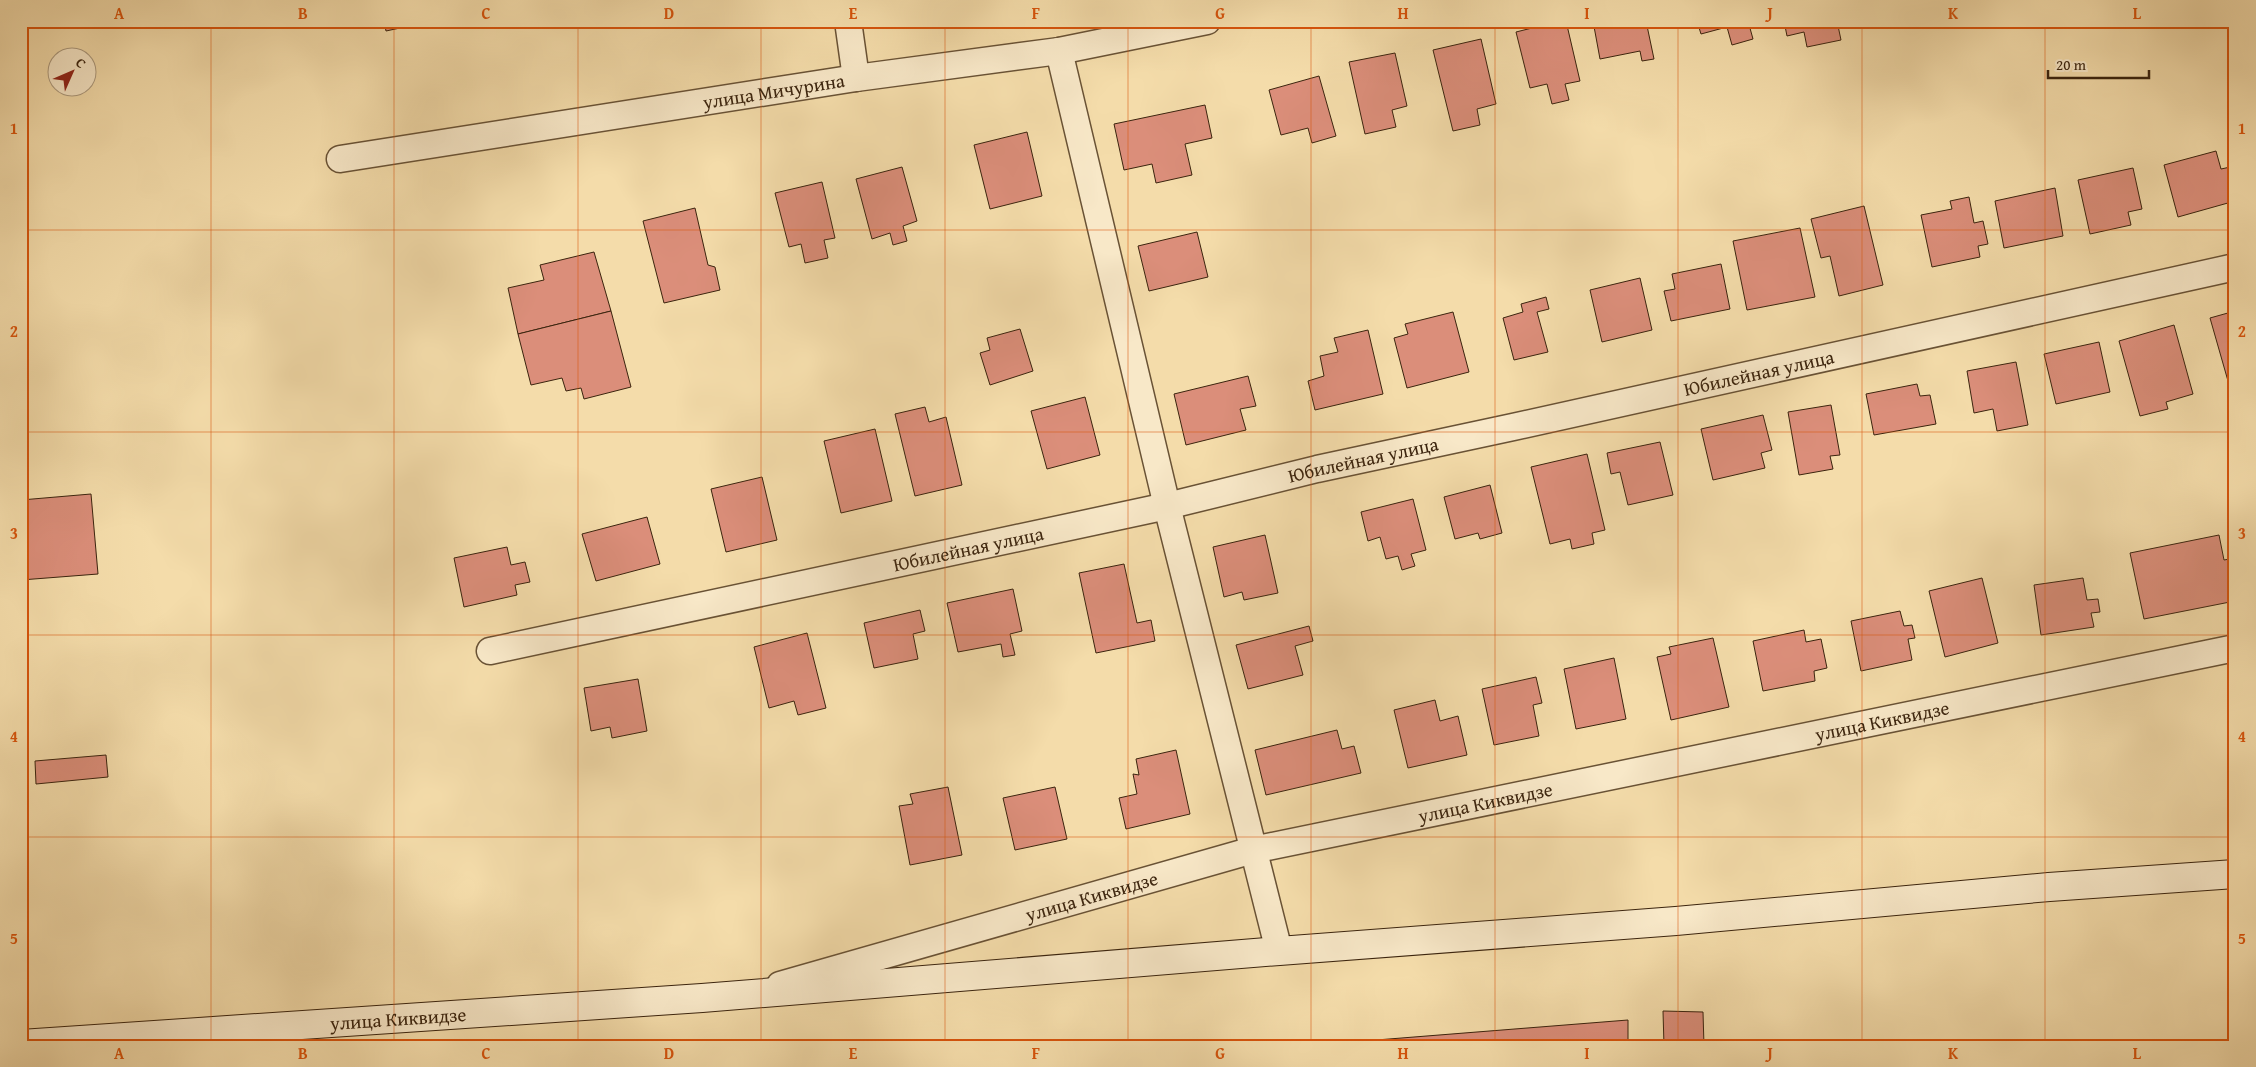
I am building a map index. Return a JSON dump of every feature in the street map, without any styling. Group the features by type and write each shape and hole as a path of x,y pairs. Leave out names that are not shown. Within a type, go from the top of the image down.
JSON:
{"street":[{"path":"848,21 856,78"},
{"name":"улица Мичурина","path":"340,159 856,78 1059,51 1207,21"},
{"path":"1059,51 1167,506 1279,951"},
{"name":"Юбилейная улица","path":"490,651 1167,506 1317,469 2235,267"},
{"name":"улица Киквидзе","path":"745,995 1253,850 2235,648"},
{"name":"улица Киквидзе","path":"21,1044 745,995 1279,951 1676,921 2049,887 2235,874"}],"building":[{"path":"384,21 428,21 428,22 386,31"},
{"path":"1566,21 1580,81 1565,84 1569,100 1552,104 1547,84 1530,88 1516,32"},
{"path":"1593,21 1646,21 1654,59 1642,61 1640,51 1600,59"},
{"path":"1697,21 1748,21 1753,39 1732,45 1727,27 1701,34"},
{"path":"1784,21 1837,21 1841,40 1807,47 1804,32 1787,36"},
{"path":"1481,39 1496,104 1477,109 1480,125 1453,131 1433,50"},
{"path":"1395,53 1407,106 1392,110 1396,127 1365,134 1349,62"},
{"path":"1319,76 1336,136 1312,143 1308,128 1281,135 1269,90"},
{"path":"1205,105 1212,138 1185,144 1192,175 1156,183 1152,164 1124,170 1114,124"},
{"path":"1027,132 1042,196 990,209 974,145"},
{"path":"2216,151 2221,169 2235,166 2235,201 2178,217 2164,165"},
{"path":"902,167 917,221 903,226 907,241 893,245 890,233 872,239 856,179"},
{"path":"2133,168 2142,209 2128,212 2131,225 2090,234 2078,180"},
{"path":"822,182 835,238 824,240 828,258 805,263 801,244 789,247 775,193"},
{"path":"2055,188 2063,236 2004,248 1995,201"},
{"path":"1969,197 1974,223 1983,221 1988,244 1978,246 1980,257 1932,267 1921,215 1952,209 1950,201"},
{"path":"1864,206 1883,285 1839,296 1830,256 1821,258 1811,219"},
{"path":"695,208 708,265 715,267 720,290 664,303 643,221"},
{"path":"1800,228 1815,297 1747,310 1733,241"},
{"path":"1197,232 1208,277 1149,291 1138,246"},
{"path":"594,252 611,311 518,334 508,288 544,280 540,265"},
{"path":"1721,264 1730,309 1671,321 1664,291 1675,289 1672,274"},
{"path":"1640,278 1652,330 1602,342 1590,290"},
{"path":"1546,297 1549,309 1537,312 1548,352 1514,360 1503,318 1523,312 1521,304"},
{"path":"611,311 631,387 584,399 581,388 566,391 562,378 531,385 518,334"},
{"path":"2235,311 2235,379 2228,381 2210,318"},
{"path":"1453,312 1469,372 1407,388 1394,338 1408,334 1405,324"},
{"path":"2174,325 2193,394 2166,402 2168,409 2140,416 2119,341"},
{"path":"1020,329 1033,371 990,385 980,353 990,350 987,338"},
{"path":"1368,330 1383,394 1315,410 1308,381 1324,376 1320,356 1338,352 1334,338"},
{"path":"2099,342 2110,392 2056,404 2044,354"},
{"path":"2016,362 2028,425 1997,431 1993,409 1974,413 1967,371"},
{"path":"1248,376 1256,406 1240,409 1246,430 1186,445 1174,394"},
{"path":"1917,384 1920,396 1930,395 1936,424 1874,435 1866,394"},
{"path":"1085,397 1100,455 1047,469 1031,411"},
{"path":"1831,405 1840,455 1830,456 1833,469 1799,475 1788,412"},
{"path":"925,407 929,422 946,417 962,485 915,496 895,414"},
{"path":"1763,415 1772,450 1761,453 1765,468 1713,480 1701,429"},
{"path":"875,429 892,501 841,513 824,441"},
{"path":"1660,442 1673,495 1628,505 1620,472 1611,474 1607,453"},
{"path":"1587,454 1605,530 1592,533 1594,544 1572,549 1570,539 1550,544 1531,467"},
{"path":"762,477 777,540 726,552 711,489"},
{"path":"1490,485 1502,533 1480,539 1478,533 1455,539 1444,497"},
{"path":"91,494 98,574 21,580 21,500"},
{"path":"1413,499 1426,550 1411,554 1415,566 1402,570 1398,556 1386,559 1380,537 1368,541 1361,512"},
{"path":"647,517 660,564 596,581 582,534"},
{"path":"1265,535 1278,593 1244,600 1242,592 1224,597 1213,547"},
{"path":"2219,535 2224,560 2235,558 2235,601 2144,619 2130,553"},
{"path":"507,547 511,565 525,562 530,582 515,585 517,595 464,607 454,558"},
{"path":"1124,564 1137,623 1151,620 1155,641 1096,653 1079,573"},
{"path":"1982,578 1998,643 1945,657 1929,591"},
{"path":"2083,578 2087,600 2098,599 2100,612 2091,613 2094,627 2041,635 2034,585"},
{"path":"1013,589 1022,631 1010,634 1015,655 1003,657 1001,644 958,652 947,603"},
{"path":"920,610 925,631 913,634 918,659 874,668 864,623"},
{"path":"1900,611 1904,626 1912,625 1915,638 1908,639 1912,660 1861,671 1851,621"},
{"path":"1309,626 1313,641 1295,646 1303,675 1248,689 1236,645"},
{"path":"1804,630 1806,642 1821,639 1827,668 1814,671 1815,681 1763,691 1753,641"},
{"path":"807,633 826,708 798,715 794,701 769,708 754,647"},
{"path":"1713,638 1729,707 1671,720 1657,657 1671,654 1669,647"},
{"path":"1614,658 1626,719 1576,729 1564,669"},
{"path":"1536,677 1542,703 1533,705 1539,736 1494,745 1482,689"},
{"path":"638,679 647,731 612,738 610,727 591,731 584,688"},
{"path":"1435,700 1440,721 1458,716 1467,755 1408,768 1394,710"},
{"path":"1337,730 1342,749 1354,746 1361,773 1266,795 1255,750"},
{"path":"1176,750 1190,814 1126,829 1119,798 1137,794 1133,774 1139,775 1136,759"},
{"path":"106,755 108,777 36,784 35,761"},
{"path":"948,787 962,855 910,865 899,806 913,804 910,794"},
{"path":"1055,787 1067,839 1015,850 1003,798"},
{"path":"1663,1011 1703,1012 1704,1046 1664,1046"},
{"path":"1628,1020 1628,1046 1301,1046"}]}
